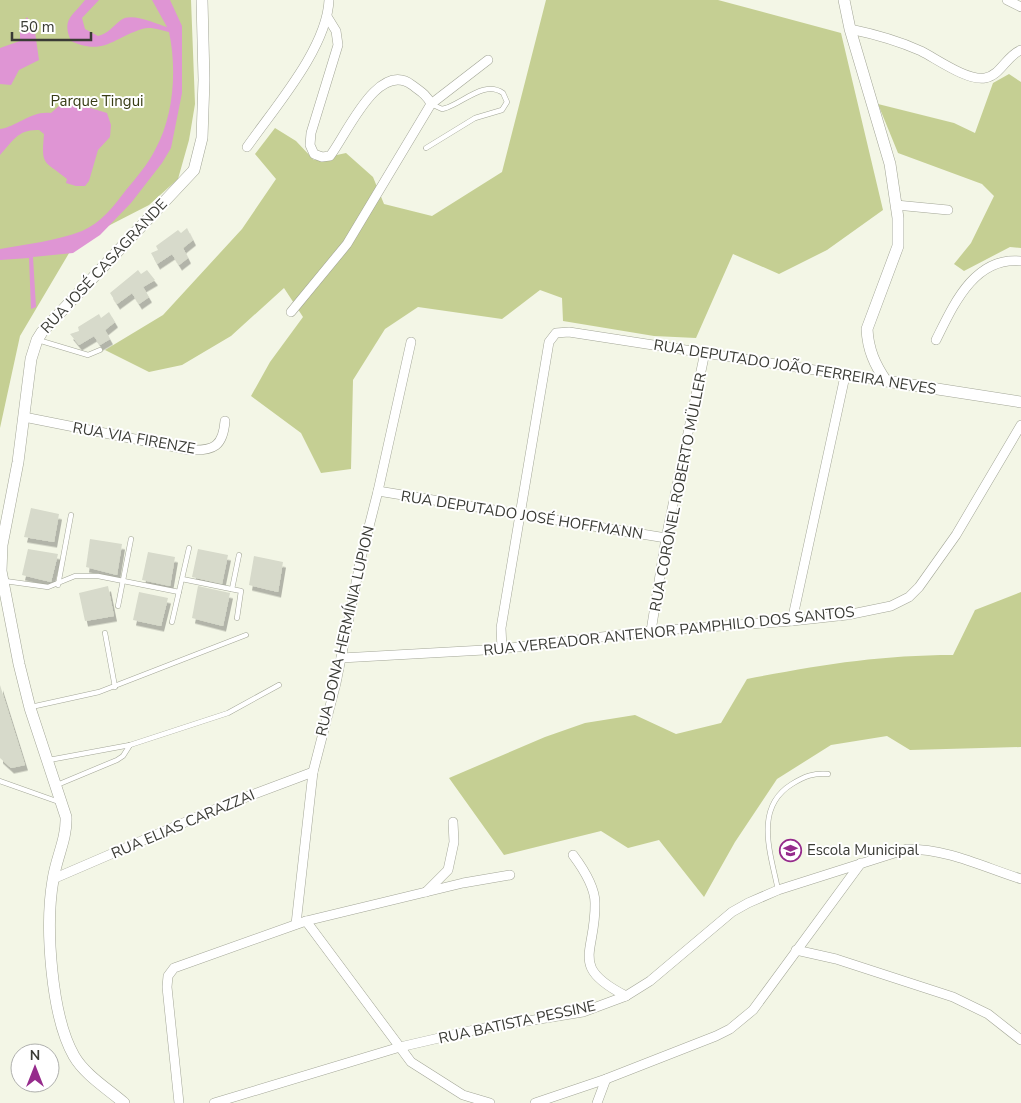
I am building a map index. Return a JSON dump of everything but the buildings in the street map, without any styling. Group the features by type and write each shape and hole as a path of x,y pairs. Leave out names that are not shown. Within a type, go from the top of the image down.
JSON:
{"street":[{"name":"RUA JOSÉ CASAGRANDE","path":"124,1103 93,1077 75,1058 62,1031 54,988 49,920 53,879 66,831 63,803 30,708 2,580 2,545 18,462 30,359 37,340 48,325 194,170 202,138 204,80 202,0"},
{"path":"247,147 317,46 328,18 329,0"},
{"path":"844,0 850,29 890,164 896,205 898,246 866,330 867,342 874,363 886,381"},
{"path":"1007,0 1021,7"},
{"path":"328,18 336,31 338,45 311,133 310,146 314,154 322,157 330,156 362,104 390,80 405,79 427,96 431,104"},
{"path":"850,29 920,51 965,74 984,78 996,73 1014,52 1021,50"},
{"path":"291,312 347,244 431,104 488,60"},
{"path":"896,205 948,210"},
{"path":"936,340 961,293 972,279 991,266 1021,261"},
{"name":"RUA DEPUTADO JOÃO FERREIRA NEVES","path":"520,513 549,342 556,333 569,332 705,352 845,376 1021,402"},
{"name":"RUA DONA HERMÍNIA LUPION","path":"296,924 313,772 341,658 360,558 378,491 412,342"},
{"name":"RUA CORONEL ROBERTO MÜLLER","path":"651,632 666,538 705,352"},
{"path":"792,621 845,376"},
{"name":"RUA VIA FIRENZE","path":"24,417 190,450 204,450 219,444 224,434 225,421"},
{"name":"RUA VEREADOR ANTENOR PAMPHILO DOS SANTOS","path":"341,658 502,649 651,632 847,615 891,606 908,597 919,587 956,535 1021,425"},
{"name":"RUA DEPUTADO JOSÉ HOFFMANN","path":"378,491 666,538"},
{"path":"502,649 501,628 520,513"},
{"name":"RUA ELIAS CARAZZAI","path":"53,879 225,805 313,772"},
{"path":"426,892 448,870 454,842 453,822"},
{"name":"RUA BATISTA PESSINE","path":"214,1103 400,1047 478,1029 583,1012 626,996 688,951 732,912 748,903 778,890 907,849 926,849 952,854 1021,880"},
{"path":"573,855 582,868 596,901 588,952 592,971 605,985 626,996"},
{"path":"535,1103 606,1079 730,1029 753,1010 861,863"},
{"path":"179,1103 167,987 168,976 174,968 306,921 426,892 510,875"},
{"path":"306,921 411,1062 463,1095 490,1103"},
{"path":"796,950 836,959 953,997 988,1014 1021,1040"},
{"path":"597,1103 606,1079"}],"lane":[{"path":"426,148 475,118 502,110 507,102 503,93 491,88 482,89 446,108 442,109 431,104"},
{"path":"37,340 88,355 100,350"},
{"path":"58,585 71,515"},
{"path":"118,606 131,539"},
{"path":"172,622 189,548"},
{"path":"232,589 239,555"},
{"path":"2,580 48,587 58,585 75,576 98,576 179,592"},
{"path":"182,579 241,591 237,618"},
{"path":"105,633 114,687"},
{"path":"30,708 114,687 246,635"},
{"path":"48,761 130,745 228,713 279,685"},
{"path":"57,785 117,760 123,756 130,745"},
{"path":"778,890 767,829 768,815 774,801 787,786 805,775 828,774"},
{"path":"0,781 63,803"}],"green space":[{"name":"Parque Tingui","path":"0,0 191,0 195,104 189,140 178,179 149,205 75,243 20,336 0,428"},
{"path":"546,0 718,0 841,33 883,210 827,250 779,274 733,254 696,338 654,336 563,321 562,298 540,290 502,319 418,307 385,329 353,380 351,469 321,473 301,433 251,396 270,362 303,317 284,288 231,336 182,365 149,372 105,350 163,315 242,229 276,179 255,154 275,128 296,141 314,160 346,153 373,177 384,204 432,216 502,172"},
{"path":"1009,74 1021,82 1021,248 1010,247 964,271 954,264 971,243 994,196 982,184 898,153 878,104 954,123 975,133 993,83"},
{"path":"1021,592 1021,747 910,750 887,736 831,745 777,779 735,842 704,897 659,840 628,848 601,831 504,855 449,778 545,737 585,723 635,715 676,734 721,723 747,679 799,669 875,659 953,655 975,610"}],"shaded area":[{"path":"85,0 99,0 82,18 85,29 98,36 108,31 121,20 131,17 167,27 152,0 170,0 182,26 182,93 171,148 162,163 131,203 100,235 73,253 33,257 36,307 31,309 29,258 0,260 0,249 41,242 82,231 107,214 142,171 152,155 161,137 170,107 173,61 169,32 145,28 108,44 92,47 71,41 67,28 68,23"},
{"path":"27,17 35,32 39,60 19,70 11,85 0,84 0,48 20,41 20,26"},
{"path":"74,103 107,113 111,125 110,137 98,150 89,181 85,186 66,183 67,179 46,162 43,152 44,134 39,130 32,130 16,137 0,155 0,129 31,116 51,113 60,105"}],"place":[{"name":"Escola Municipal","path":"791,850"}]}
